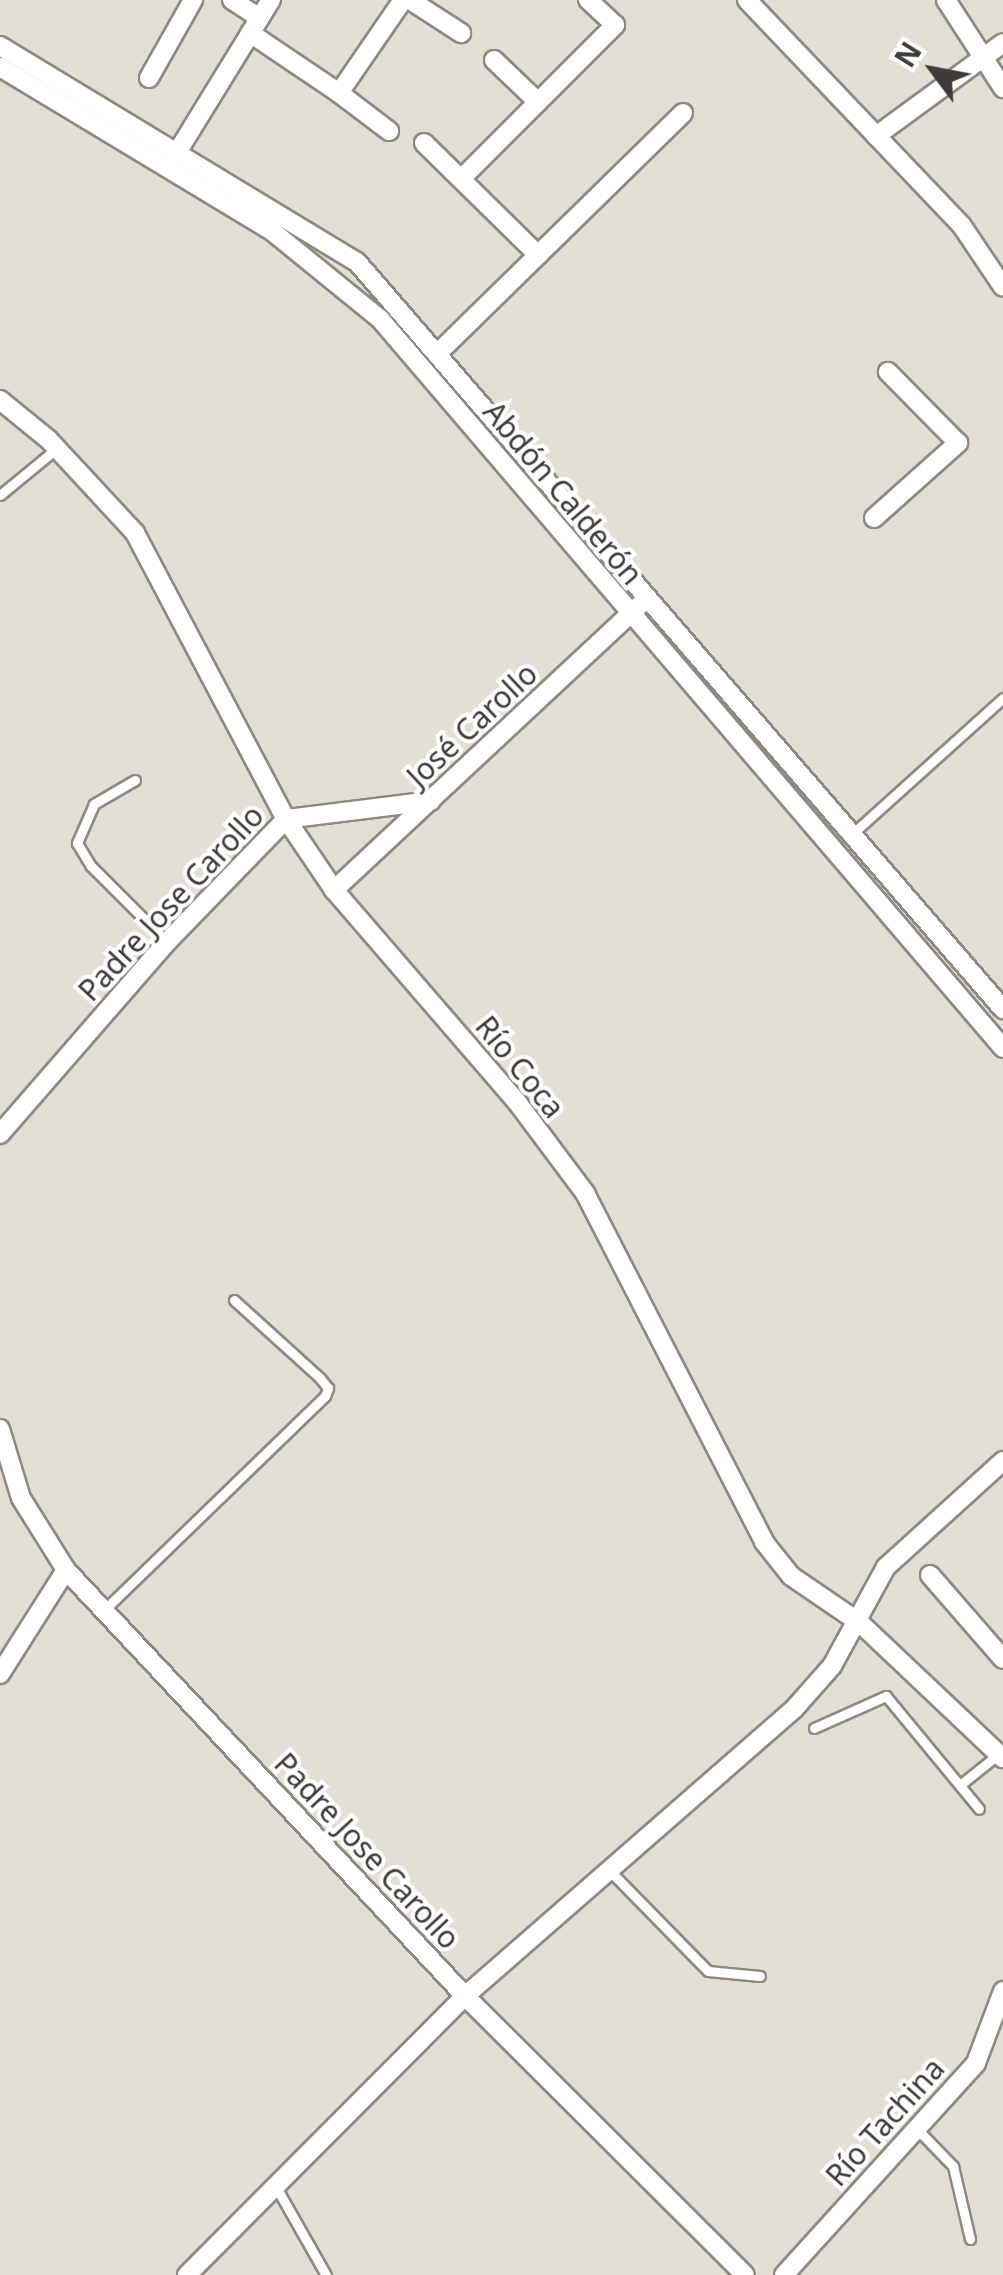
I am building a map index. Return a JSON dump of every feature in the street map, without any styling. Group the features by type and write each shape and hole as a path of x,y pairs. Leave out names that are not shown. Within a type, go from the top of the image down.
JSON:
{"street":[{"path":"149,78 193,0"},
{"path":"232,0 255,26 389,130"},
{"path":"168,169 271,0"},
{"path":"338,93 406,0 461,33"},
{"path":"461,179 614,26 588,0"},
{"path":"747,0 962,226 1003,287"},
{"path":"946,0 1003,88"},
{"path":"876,136 1003,43"},
{"name":"Abdón Calderón","path":"0,46 178,150 357,262 1003,1009"},
{"path":"494,60 538,102"},
{"name":"Abdón Calderón","path":"0,68 273,232 380,319 1003,1048"},
{"path":"438,353 683,114"},
{"path":"424,143 538,255"},
{"path":"874,518 958,442 888,372"},
{"name":"Río Coca","path":"0,400 57,448 135,534 286,819 334,890 517,1102 585,1193 764,1542 791,1576 860,1623 1001,1756"},
{"name":"José Carollo","path":"334,890 646,599"},
{"name":"Padre Jose Carollo","path":"0,1134 167,942 286,819 431,800"},
{"name":"Padre Jose Carollo","path":"0,1428 21,1498 66,1570 466,1996 745,2275"},
{"path":"188,2275 466,1996 794,1709 860,1623 886,1567 1000,1471"},
{"path":"0,1674 66,1570"},
{"path":"930,1575 1003,1658"},
{"name":"Río Tachina","path":"784,2275 976,2063 1003,1991"}],"lane":[{"path":"0,495 57,448"},
{"path":"852,834 1003,698"},
{"path":"135,780 94,804 78,843 91,866 167,942"},
{"path":"104,1610 328,1388 234,1300"},
{"path":"814,1728 886,1696 980,1809"},
{"path":"960,1785 1001,1756"},
{"path":"610,1870 708,1972 760,1976"},
{"path":"916,2128 954,2166 970,2239"},
{"path":"276,2186 326,2275"}]}
